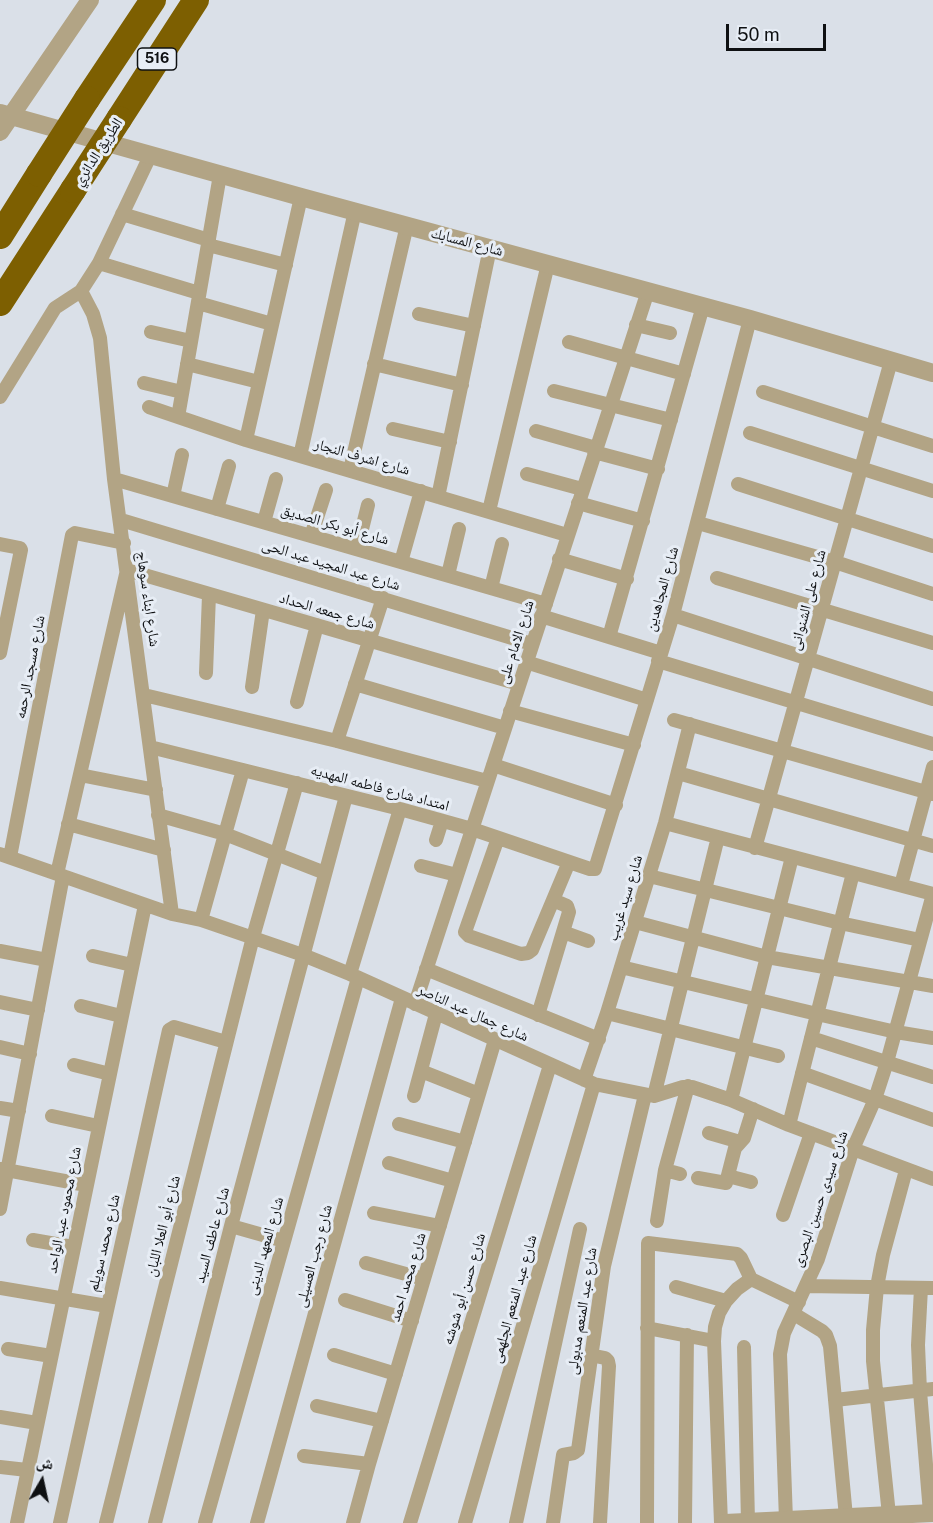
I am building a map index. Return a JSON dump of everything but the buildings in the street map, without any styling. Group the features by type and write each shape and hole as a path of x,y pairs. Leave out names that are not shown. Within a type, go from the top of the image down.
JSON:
{"highway":[{"name":"516","path":"0,236 153,0"},
{"name":"الطريق الدائري","path":"0,303 196,0"}],"street":[{"path":"0,132 5,114 90,0"},
{"name":"شارع المسابك","path":"5,114 150,156 750,319 933,373"},
{"path":"0,397 55,308 81,291 99,263 150,156"},
{"path":"178,417 220,175"},
{"path":"246,440 301,197"},
{"path":"300,456 355,211"},
{"path":"122,214 208,243 286,265"},
{"path":"350,470 407,225"},
{"path":"438,496 490,248"},
{"path":"99,263 272,324"},
{"path":"489,511 548,264"},
{"name":"شارع ابناء سوهاج","path":"81,291 93,314 100,338 114,479 172,914"},
{"name":"شارع الامام على","path":"408,1001 426,969 648,291"},
{"path":"609,637 703,306"},
{"path":"419,314 474,326"},
{"name":"شارع المجاهدين","path":"597,866 673,615 750,319"},
{"path":"636,325 670,333"},
{"path":"151,332 191,341"},
{"path":"569,342 684,374"},
{"name":"شارع على الشنوانى","path":"755,848 891,361"},
{"path":"187,364 260,382"},
{"path":"374,364 462,385"},
{"path":"144,383 182,392"},
{"path":"555,391 671,420"},
{"path":"763,392 933,446"},
{"name":"شارع اشرف النجار","path":"149,407 246,440 567,535"},
{"path":"393,429 450,442"},
{"path":"536,431 658,469"},
{"path":"750,433 933,492"},
{"path":"173,496 182,455"},
{"path":"218,509 229,466"},
{"path":"527,474 582,489"},
{"name":"شارع أبو بكر الصديق","path":"114,479 491,588 660,657 796,704 933,744"},
{"path":"264,522 276,479"},
{"path":"738,484 933,546"},
{"path":"311,536 326,490"},
{"path":"401,562 421,491"},
{"path":"578,503 643,521"},
{"path":"357,549 368,505"},
{"name":"شارع عبد المجيد عبد الحى","path":"121,520 532,644"},
{"path":"698,523 835,562 933,594"},
{"path":"448,575 459,529"},
{"name":"شارع مسجد الرحمه","path":"5,856 72,535 75,533 124,543"},
{"path":"0,544 21,550 0,653"},
{"path":"491,588 502,544"},
{"path":"559,559 627,579"},
{"path":"0,1209 4,1169 19,1111 30,1054 68,824 127,570"},
{"name":"شارع جمعه الحداد","path":"127,570 519,684"},
{"path":"717,578 933,644"},
{"path":"206,674 208,595"},
{"path":"337,741 383,598"},
{"path":"252,687 263,610"},
{"path":"673,615 933,699"},
{"path":"297,702 317,625"},
{"path":"526,662 647,700"},
{"path":"355,684 505,728"},
{"path":"144,695 337,741 487,781"},
{"path":"510,711 634,745"},
{"path":"674,720 930,793"},
{"name":"شارع سيد غريب","path":"589,1082 599,1039 665,824 690,724"},
{"name":"امتداد شارع فاطمه المهديه","path":"150,747 472,829 591,870 597,866"},
{"path":"493,765 616,805"},
{"path":"901,885 930,793 933,767"},
{"path":"201,920 243,770"},
{"path":"678,772 933,846"},
{"path":"80,775 156,790"},
{"name":"شارع أبو العلا اللبان","path":"106,1523 253,937 297,783"},
{"name":"شارع عاطف السيد","path":"155,1523 231,1226 346,796"},
{"name":"شارع المعهد الدينى","path":"205,1523 284,1241 400,809"},
{"path":"158,815 225,834 325,873"},
{"path":"436,840 442,821"},
{"path":"68,824 164,850"},
{"path":"665,824 933,894"},
{"name":"شارع عبد المنعم مدبولى","path":"553,1523 563,1455 578,1450 606,1257 649,1096 670,1029 718,837"},
{"path":"498,838 465,930 467,935 521,954 528,954 532,950 569,862"},
{"name":"شارع جمال عبد الناصر","path":"5,856 172,914 201,920 303,955 589,1082 649,1096 688,1086"},
{"path":"731,1100 792,857"},
{"path":"421,866 457,875"},
{"path":"789,1125 853,873"},
{"path":"649,876 779,909 920,940"},
{"name":"شارع سيدى حسين البصرى","path":"792,1521 780,1354 784,1333 818,1259 853,1149 875,1099 896,1032 933,894"},
{"path":"538,1015 569,908 553,900"},
{"name":"شارع محمود عبد الواحد","path":"17,1523 145,905"},
{"path":"634,922 767,957 933,986"},
{"path":"563,932 588,941"},
{"path":"0,951 47,960"},
{"path":"93,956 132,965"},
{"path":"621,967 896,1032 933,1038"},
{"path":"426,969 599,1039"},
{"name":"شارع رجب العسيلى","path":"257,1523 408,1001"},
{"path":"0,1002 38,1010"},
{"path":"81,1006 122,1016"},
{"path":"414,1096 436,1014"},
{"path":"607,1014 778,1056"},
{"name":"شارع محمد سويلم","path":"60,1523 169,1029 174,1027 226,1042"},
{"path":"811,1038 933,1077"},
{"name":"شارع محمد احمد","path":"353,1523 495,1040"},
{"path":"0,1047 30,1054"},
{"path":"74,1065 110,1074"},
{"name":"شارع حسن أبو شوشه","path":"410,1523 550,1065"},
{"path":"421,1071 479,1094"},
{"path":"802,1073 933,1120"},
{"name":"شارع عبد المنعم الجلهمى","path":"465,1523 589,1082"},
{"path":"657,1221 665,1170 688,1086 731,1100 789,1125 933,1179"},
{"path":"0,1108 19,1111"},
{"path":"698,1178 724,1184 735,1148 744,1138 753,1109"},
{"path":"52,1116 98,1126"},
{"path":"399,1124 465,1142"},
{"path":"709,1133 740,1142"},
{"path":"783,1215 811,1133"},
{"path":"389,1163 453,1181"},
{"path":"4,1169 86,1185"},
{"path":"665,1170 680,1174"},
{"path":"888,1515 873,1351 877,1287 883,1255 906,1170"},
{"path":"728,1176 752,1182"},
{"path":"374,1213 440,1226"},
{"path":"231,1226 284,1241"},
{"path":"516,1523 580,1228"},
{"path":"33,1240 74,1247"},
{"path":"647,1523 647,1246 649,1242 736,1254 741,1258 751,1279 796,1308 829,1340 835,1400 853,1519"},
{"path":"366,1263 424,1279"},
{"path":"735,1523 714,1341 719,1313 726,1301 737,1288 751,1279"},
{"path":"735,1523 853,1519 888,1515 922,1516 926,1390 918,1345 927,1288 806,1286"},
{"path":"676,1287 726,1301"},
{"path":"0,1288 107,1306"},
{"path":"345,1300 412,1321"},
{"path":"647,1328 714,1341"},
{"path":"686,1523 687,1335"},
{"path":"918,1345 933,1344"},
{"path":"735,1523 744,1347"},
{"path":"8,1349 51,1356"},
{"path":"334,1355 396,1374"},
{"path":"590,1355 605,1358 609,1364 600,1523"},
{"path":"835,1400 926,1390"},
{"path":"317,1406 382,1421"},
{"path":"0,1417 37,1423"},
{"path":"304,1456 369,1464"},
{"path":"0,1467 27,1470"}]}
